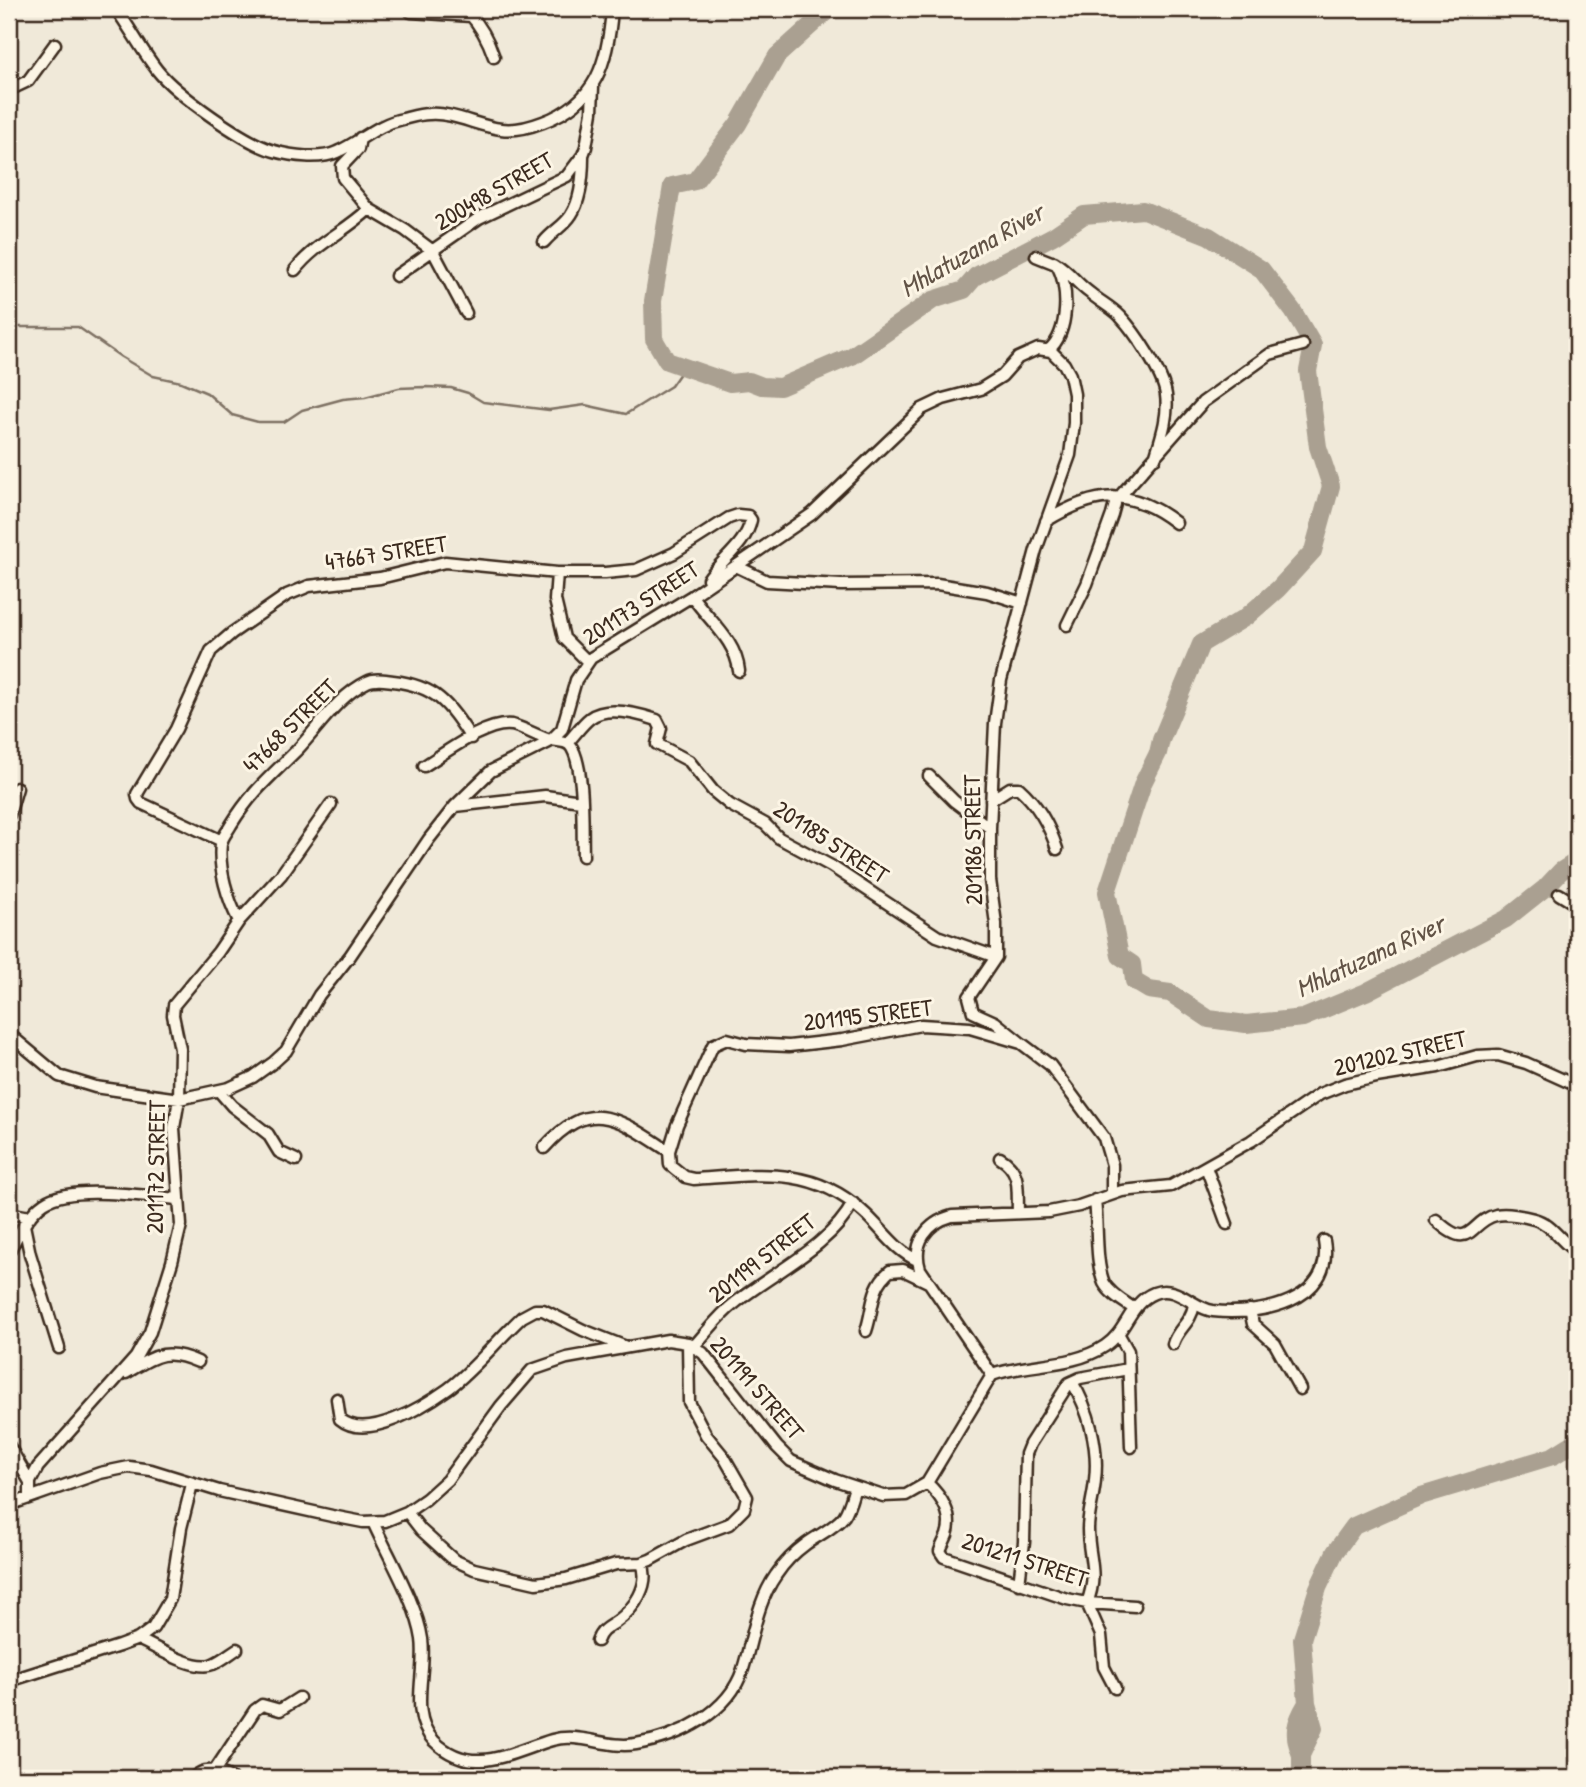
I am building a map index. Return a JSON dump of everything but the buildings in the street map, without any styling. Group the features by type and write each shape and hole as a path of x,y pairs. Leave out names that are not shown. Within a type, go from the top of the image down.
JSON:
{"street":[{"path":"116,9 156,69 172,87 249,141 275,151 327,155 337,152 379,126 428,114 501,129 526,127 565,112 578,103 593,86 608,45 612,9"},
{"path":"411,12 469,12 489,40 494,57"},
{"path":"9,89 28,81 55,44"},
{"name":"200498 STREET","path":"396,276 480,218 567,176 583,155 592,112 593,86"},
{"path":"360,138 358,149 342,166 341,172 369,209 405,230 432,251 466,313"},
{"path":"544,242 552,231 571,216 581,184 583,155"},
{"path":"295,270 314,248 359,219 369,209"},
{"path":"1036,256 1054,261 1070,272 1087,291 1121,318 1147,355 1163,385 1166,411 1155,458"},
{"path":"1048,350 1057,343 1061,332 1066,290 1060,269 1054,261"},
{"path":"1067,625 1087,584 1117,496 1155,458 1189,415 1216,391 1270,354 1303,345"},
{"name":"201186 STREET","path":"996,957 990,828 996,711 1005,662 1022,603 1046,521 1070,455 1075,404 1070,375 1060,360 1048,350"},
{"name":"201173 STREET","path":"551,741 562,729 576,680 588,662 692,596 812,514 922,410 943,399 981,389 1002,376 1018,358 1029,351 1048,350"},
{"path":"1046,521 1088,501 1117,496 1138,500 1162,511 1176,523"},
{"name":"47667 STREET","path":"222,841 141,803 137,796 176,729 211,651 287,595 309,586 380,578 445,562 557,573 636,570 674,554 729,518 748,516 751,520 746,536 708,579 714,581"},
{"path":"736,566 767,581 937,584 968,588 1022,603"},
{"path":"557,573 555,600 564,638 588,662"},
{"path":"692,596 733,649 739,671"},
{"name":"47668 STREET","path":"222,841 254,791 298,749 335,708 367,682 380,680 413,683 431,690 454,712 471,738"},
{"name":"201185 STREET","path":"567,743 588,719 602,712 657,720 661,728 657,744 689,761 713,791 730,805 765,824 779,838 831,866 937,936 996,957"},
{"path":"424,766 471,738 489,729 506,725 551,741 567,743 572,748 576,763 581,801 583,856"},
{"path":"9,1034 59,1076 88,1085 179,1099 219,1091 253,1077 286,1051 319,995 350,956 429,839 455,806 491,771 551,741"},
{"path":"929,776 954,801 990,828"},
{"path":"9,815 17,788"},
{"path":"991,800 1010,788 1019,788 1042,816 1057,849"},
{"path":"455,806 545,796 581,801"},
{"name":"201172 STREET","path":"30,1482 38,1467 136,1357 155,1318 181,1225 174,1128 179,1099 180,1049 173,1015 174,1005 218,952 239,921 281,875 331,804"},
{"path":"222,841 223,873 231,904 239,921"},
{"path":"1559,894 1577,905"},
{"path":"996,957 971,992 968,1002 973,1012 995,1022 1021,1043"},
{"name":"201195 STREET","path":"669,1151 677,1125 708,1053 713,1045 722,1039 746,1044 789,1046 842,1040 920,1025 970,1028 1021,1043 1050,1065 1104,1138 1112,1165 1112,1194"},
{"name":"201202 STREET","path":"917,1260 921,1239 926,1231 943,1219 953,1216 1049,1212 1112,1194 1171,1186 1251,1141 1320,1094 1356,1081 1438,1067 1477,1056 1497,1055 1526,1063 1577,1086"},
{"path":"219,1091 232,1107 268,1134 279,1152 296,1160"},
{"path":"544,1148 571,1123 588,1116 597,1116 616,1120 669,1151 670,1165 685,1177 694,1179 788,1175 837,1191 853,1203 903,1253 917,1260 928,1282 992,1375"},
{"path":"1000,1158 1016,1172 1018,1213"},
{"path":"1206,1167 1227,1224"},
{"path":"9,1251 27,1221 49,1200 78,1194 102,1193 179,1199"},
{"path":"1096,1200 1105,1284 1115,1296 1133,1308"},
{"name":"201199 STREET","path":"691,1344 725,1310 827,1236 846,1216 853,1203"},
{"path":"9,1213 27,1221"},
{"path":"1436,1220 1451,1233 1462,1235 1498,1214 1536,1220 1545,1223 1577,1252"},
{"path":"27,1221 30,1254 59,1349"},
{"path":"928,1483 992,1375 1083,1356 1105,1346 1119,1335 1133,1308 1154,1293 1167,1291 1213,1311 1250,1310 1284,1303 1313,1286 1320,1278 1326,1264 1324,1241"},
{"path":"866,1331 871,1317 873,1293 890,1271 903,1270 928,1282"},
{"path":"1173,1344 1176,1335 1190,1320 1194,1304"},
{"path":"337,1399 340,1419 349,1424 381,1424 397,1419 448,1389 522,1317 535,1310 543,1310 628,1348"},
{"path":"1250,1310 1253,1324 1275,1344 1300,1389"},
{"path":"1119,1335 1126,1346 1131,1447"},
{"name":"201191 STREET","path":"9,1505 100,1473 128,1467 151,1470 192,1484 332,1517 385,1521 407,1512 447,1480 501,1406 532,1370 567,1358 668,1340 691,1344 703,1353 785,1455 800,1466 883,1496 906,1494 928,1483"},
{"path":"407,1512 421,1530 454,1560 474,1569 536,1583 566,1579 616,1564 642,1563 686,1540 729,1524 747,1503 745,1492 724,1457 706,1435 689,1402 691,1344"},
{"path":"120,1377 152,1358 166,1354 181,1354 198,1362"},
{"path":"1019,1584 1024,1542 1027,1450 1062,1393 1072,1382 1128,1369"},
{"path":"1072,1382 1088,1416 1096,1461 1088,1530 1094,1580 1087,1604 1101,1635 1105,1670 1115,1688"},
{"path":"9,1446 30,1482 30,1497"},
{"name":"201211 STREET","path":"928,1483 941,1498 947,1513 948,1530 940,1548 942,1555 1019,1584 1087,1604 1135,1605"},
{"path":"9,1681 138,1639 153,1628 170,1599 181,1528 192,1484"},
{"path":"373,1522 411,1605 422,1636 420,1714 425,1729 437,1744 459,1756 492,1760 554,1740 581,1737 611,1744 636,1744 664,1738 692,1726 725,1700 738,1683 757,1616 776,1575 803,1546 844,1516 855,1486"},
{"path":"597,1642 605,1628 624,1615 643,1588 646,1578 642,1563"},
{"path":"138,1639 187,1662 204,1666 211,1665 237,1648"},
{"path":"215,1770 255,1710 262,1705 280,1710 299,1698"},
{"path":"193,1778 201,1772 215,1770 230,1778"}],"waterway":[{"name":"Mhlatuzana River","path":"829,9 777,56 738,124 695,181 672,186 653,301 654,339 667,361 730,383 749,381 762,386 780,387 852,356 933,300 964,290 976,276 1053,236 1084,215 1143,210 1209,236 1261,269 1293,311 1313,345 1308,371 1318,447 1331,486 1313,551 1278,589 1246,617 1201,644 1158,753 1143,783 1107,892 1120,956 1132,964 1134,981 1149,990 1170,993 1209,1019 1246,1024 1303,1018 1366,992 1506,919 1545,888 1561,871 1577,861"},
{"path":"9,325 78,327 153,376 181,382 207,393 232,415 258,422 284,422 302,410 343,399 365,397 399,388 425,387 451,388 468,393 483,402 549,410 585,405 626,414 671,386 685,366"},
{"name":"Mhlatuzana River","path":"1301,1778 1301,1755 1314,1728 1307,1703 1302,1639 1318,1588 1335,1552 1354,1526 1421,1496 1553,1456 1577,1441"},
{"name":"Mhlatuzana River","path":"1301,1755 1296,1740 1296,1728 1307,1703"}]}
